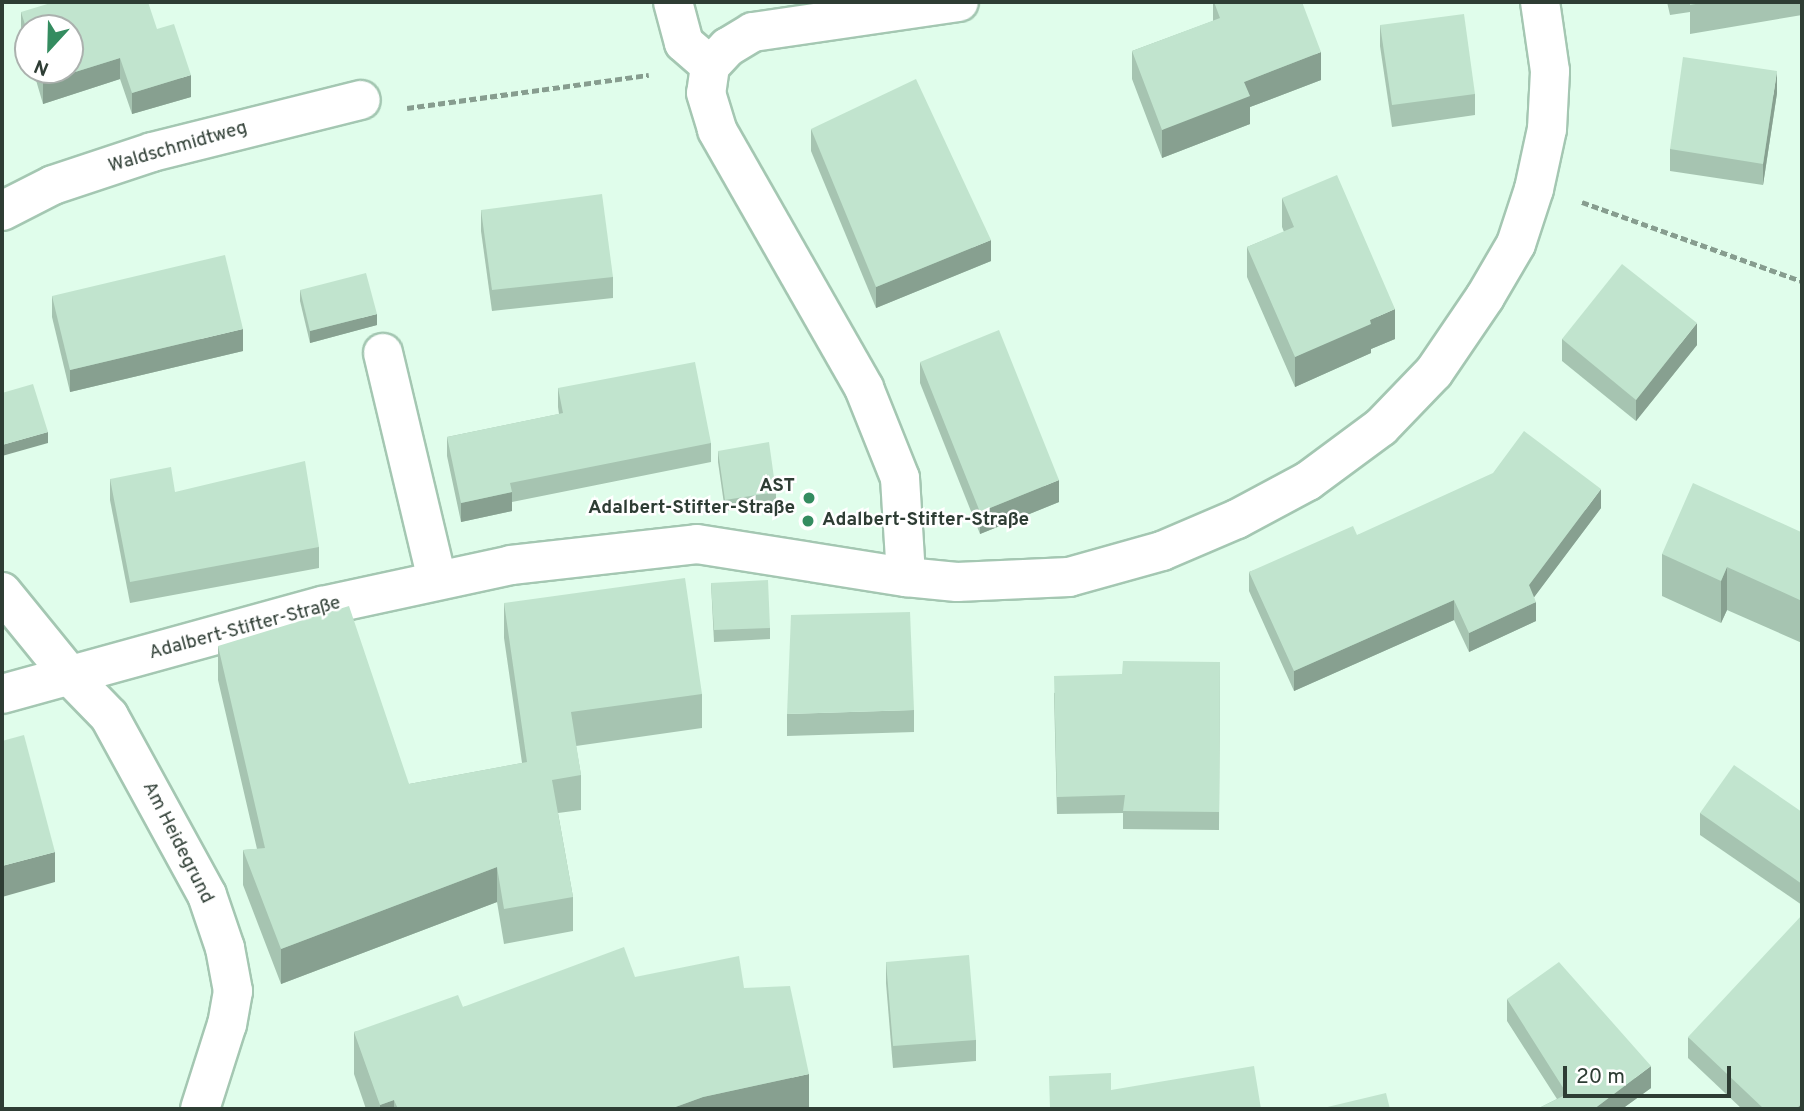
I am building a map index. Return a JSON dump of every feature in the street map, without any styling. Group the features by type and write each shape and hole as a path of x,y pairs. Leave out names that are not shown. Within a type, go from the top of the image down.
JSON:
{"street":[{"path":"673,2 684,43 710,66"},
{"path":"906,577 900,478 864,388 717,130 706,93 710,66 728,47 753,32 959,2"},
{"name":"Adalbert-Stifter-Straße","path":"2,694 322,606 511,565 698,544 906,577 957,582 1069,577 1162,551 1237,519 1308,481 1381,427 1434,372 1485,297 1516,244 1534,189 1546,129 1550,71 1540,2"},
{"name":"Waldschmidtweg","path":"2,211 53,185 152,152 361,100"},
{"path":"383,353 437,579"},
{"path":"2,592 71,677"},
{"name":"Am Heidegrund","path":"71,677 109,716 207,895 225,948 233,991 227,1024 200,1109"}],"path":[{"path":"361,100 382,112 625,79"},
{"path":"1610,210 1802,281"}],"building":[{"path":"54,2 148,2 157,29 174,24 191,75 132,93 120,58 84,69 84,14 21,12"},
{"path":"1214,2 1302,2 1321,52 1244,82 1250,96 1162,130 1132,51 1220,18"},
{"path":"1464,14 1475,94 1392,105 1380,25"},
{"path":"1683,57 1777,71 1763,164 1670,149"},
{"path":"916,79 991,240 876,287 811,129"},
{"path":"1337,175 1395,309 1370,320 1371,324 1295,357 1247,247 1294,227 1282,198"},
{"path":"602,194 613,277 492,290 481,210"},
{"path":"225,255 243,329 70,370 52,296"},
{"path":"1622,264 1697,323 1636,400 1562,339"},
{"path":"366,273 377,314 310,331 300,290"},
{"path":"999,330 1059,480 980,512 920,362"},
{"path":"695,362 711,443 510,483 512,492 461,503 447,437 563,413 558,388"},
{"path":"33,384 48,432 2,445 2,393"},
{"path":"1524,431 1601,489 1529,585 1536,602 1469,633 1454,600 1294,671 1249,572 1353,526 1357,535 1493,473"},
{"path":"769,442 776,492 725,500 718,451"},
{"path":"305,461 319,547 130,582 110,479 171,467 175,492"},
{"path":"1693,483 1801,532 1802,529 1802,601 1727,567 1721,581 1662,554"},
{"path":"685,578 702,694 571,712 581,775 552,780 573,897 504,909 497,867 281,949 243,850 265,848 218,646 349,606 409,784 527,762 504,603"},
{"path":"768,580 770,628 714,630 711,583"},
{"path":"910,612 914,710 787,714 791,615"},
{"path":"1123,661 1220,662 1219,812 1123,811 1125,795 1057,797 1054,676 1122,674"},
{"path":"24,735 55,852 2,866 2,741"},
{"path":"1734,765 1802,812 1802,884 1700,813"},
{"path":"1802,915 1802,1103 1796,1109 1764,1109 1688,1037"},
{"path":"624,947 635,977 739,956 744,988 790,986 809,1074 703,1097 670,1109 398,1109 394,1100 380,1105 354,1032 458,995 463,1007"},
{"path":"969,955 976,1040 893,1046 886,962"},
{"path":"1559,962 1651,1066 1594,1109 1537,1109 1567,1094 1507,999"},
{"path":"1254,1066 1261,1109 1050,1109 1049,1076 1111,1073 1111,1090"},
{"path":"1386,1093 1390,1109 1319,1109"}],"place":[{"name":"AST Adalbert-Stifter-Straße","path":"809,498"},
{"name":"Adalbert-Stifter-Straße","path":"808,521"}]}
